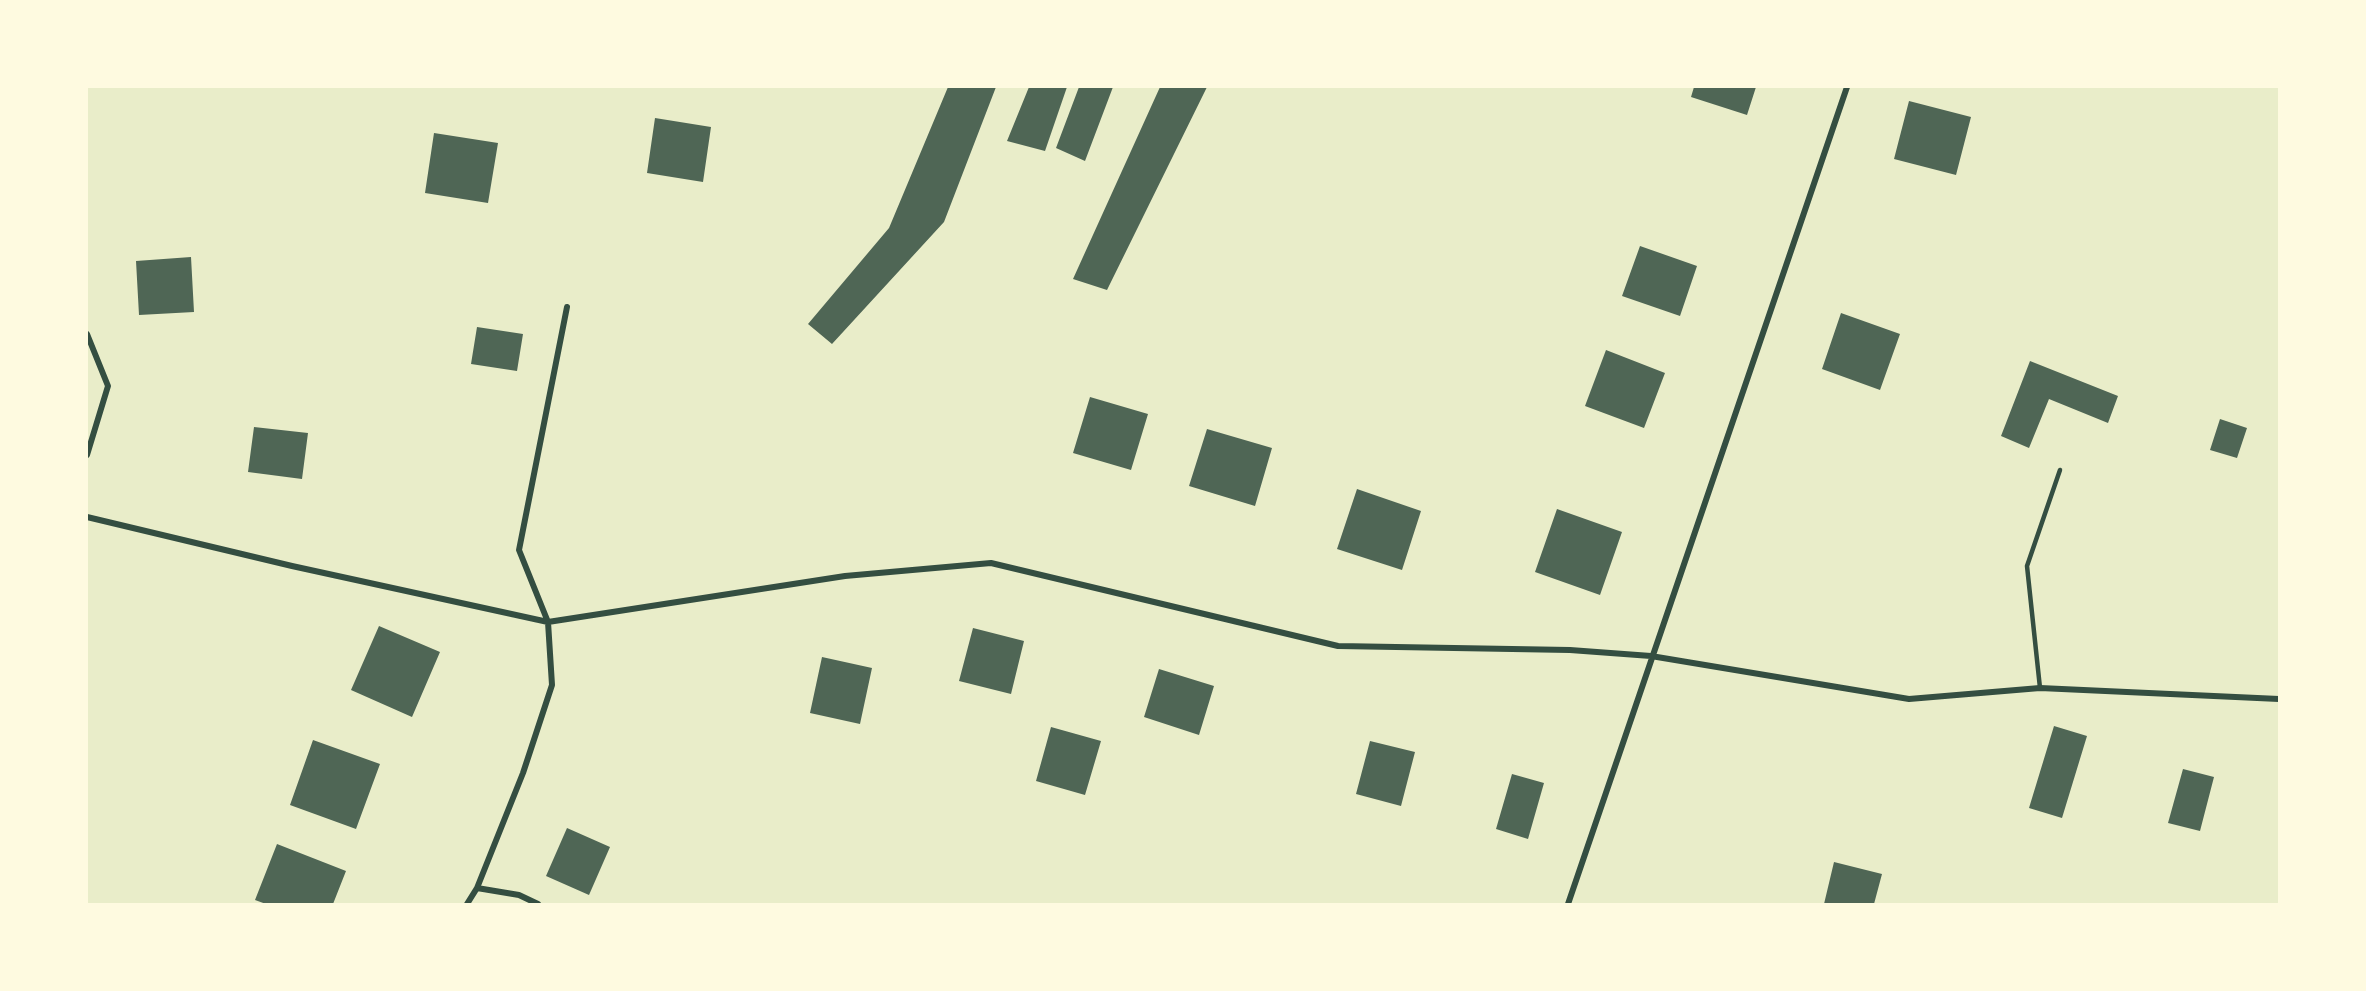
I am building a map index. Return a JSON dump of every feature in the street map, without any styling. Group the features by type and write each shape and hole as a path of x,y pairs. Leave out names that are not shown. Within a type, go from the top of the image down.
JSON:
{"street":[{"path":"1568,904 1847,87"},
{"path":"467,904 477,888 523,773 552,685 548,622 519,550 567,307"},
{"path":"87,334 108,386 87,455"},
{"path":"87,517 292,566 548,622 845,576 991,563 1338,646 1570,650 1651,656 1909,699 2040,687 2279,699"},
{"path":"477,888 519,895 538,904"}],"lane":[{"path":"2040,687 2027,566 2060,470"}],"building":[{"path":"948,87 996,87 944,222 832,344 808,324 889,228"},
{"path":"1029,87 1067,87 1045,151 1007,141"},
{"path":"1079,87 1113,87 1085,161 1056,148"},
{"path":"1160,87 1207,87 1107,290 1073,279"},
{"path":"1694,87 1756,87 1747,115 1691,97"},
{"path":"1909,101 1971,117 1956,175 1894,159"},
{"path":"655,118 711,127 703,182 647,173"},
{"path":"434,133 498,143 488,203 425,193"},
{"path":"1640,246 1697,266 1680,316 1622,296"},
{"path":"191,257 194,312 139,315 136,261"},
{"path":"1841,313 1900,334 1880,390 1822,369"},
{"path":"477,327 523,334 517,371 471,364"},
{"path":"1606,350 1665,373 1644,428 1585,406"},
{"path":"2030,361 2118,396 2108,423 2049,399 2029,448 2001,436"},
{"path":"1090,397 1148,414 1131,470 1073,453"},
{"path":"2220,419 2247,428 2237,458 2210,450"},
{"path":"254,427 308,433 302,479 248,472"},
{"path":"1207,429 1272,448 1255,506 1189,486"},
{"path":"1357,489 1421,511 1402,570 1337,549"},
{"path":"1557,509 1622,532 1600,595 1535,572"},
{"path":"379,626 440,652 412,717 351,690"},
{"path":"973,628 1024,641 1011,694 959,681"},
{"path":"822,657 872,668 860,724 810,713"},
{"path":"1159,669 1214,686 1199,735 1144,717"},
{"path":"2054,726 2087,736 2062,818 2029,808"},
{"path":"1051,727 1101,741 1085,795 1036,781"},
{"path":"313,740 380,764 356,829 290,805"},
{"path":"1370,741 1415,752 1401,806 1356,794"},
{"path":"2183,769 2214,777 2200,831 2168,823"},
{"path":"1512,774 1544,783 1528,839 1496,829"},
{"path":"567,828 610,847 589,895 546,876"},
{"path":"277,844 346,871 333,904 266,904 255,900"},
{"path":"1834,862 1882,874 1874,904 1824,904"}]}
